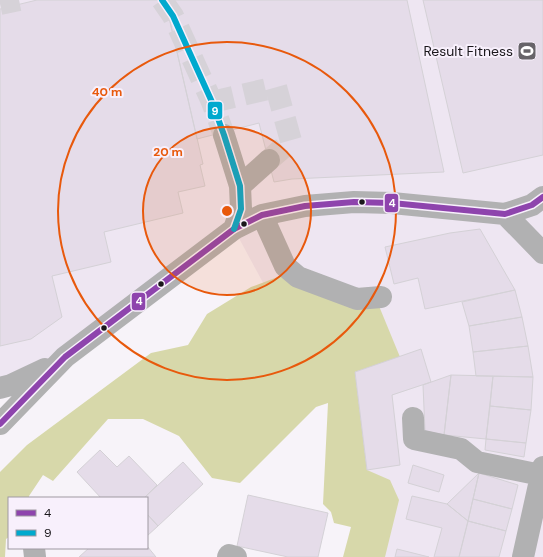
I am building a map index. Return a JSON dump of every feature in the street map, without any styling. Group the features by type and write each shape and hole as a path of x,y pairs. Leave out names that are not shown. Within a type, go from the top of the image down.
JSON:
{"street":[{"path":"224,135 240,186 241,209 234,229"},
{"path":"240,186 269,160"},
{"path":"0,388 35,374 65,357 234,229 262,215 305,206 354,202 400,204 505,214 532,205 543,197"},
{"path":"505,214 543,253"},
{"path":"262,215 285,266 298,277 357,299 381,298"},
{"path":"0,424 65,357"},
{"path":"413,418 414,439 461,449 477,462 542,471 523,557"},
{"path":"228,557 229,555 236,557"}],"shaded area":[{"path":"0,0 543,0 543,557 385,557 360,494 328,403 234,229 65,357 0,388"}],"green space":[{"path":"283,275 379,306 400,357 355,372 367,470 390,480 399,500 385,557 343,557 351,527 334,523 331,512 323,504 328,403 316,407 240,483 212,478 179,436 143,419 108,419 53,481 43,475 29,497 8,497 8,538 6,539 5,557 0,557 0,472 27,445 151,353 188,345 207,314 251,287"}],"building":[{"path":"37,0 165,0 203,164 200,165 205,186 178,192 183,213 104,232 111,262 52,276 62,317 31,339 0,346 0,9"},
{"path":"165,0 407,0 444,172 292,179 274,182 259,123 197,139"},
{"path":"423,0 543,0 543,155 463,173"},
{"path":"480,229 515,290 425,309 418,278 394,284 385,247 450,233"},
{"path":"515,290 522,317 469,326 462,302"},
{"path":"522,317 528,346 473,352 469,326"},
{"path":"528,346 533,377 476,376 473,352"},
{"path":"421,349 431,382 392,395 400,465 367,470 355,372"},
{"path":"451,375 444,435 425,431 423,385"},
{"path":"451,375 493,376 486,439 444,435"},
{"path":"493,376 533,377 531,410 490,406"},
{"path":"490,406 531,410 526,443 486,439"},
{"path":"486,439 526,443 524,457 485,450"},
{"path":"100,450 117,467 129,456 157,485 145,497 100,497 77,472"},
{"path":"183,462 203,484 158,526 148,515 148,497 145,497"},
{"path":"413,465 444,475 439,492 408,483"},
{"path":"479,473 518,485 512,509 473,499"},
{"path":"479,473 473,499 468,521 447,504"},
{"path":"248,495 328,513 318,557 288,557 237,546"},
{"path":"412,496 447,504 468,521 459,557 434,557 442,528 406,519"},
{"path":"473,499 512,509 506,531 468,521"},
{"path":"148,515 158,526 148,535"},
{"path":"468,521 506,531 499,557 459,557"},
{"path":"148,547 156,557 79,557 88,549 148,549"},
{"path":"397,549 429,557 395,557"}],"tunnel":[{"path":"0,4 19,0"},
{"path":"162,0 173,16 212,102 224,135"},
{"path":"212,102 276,87 291,141 269,160"}],"transit line":[{"name":"9","path":"162,0 173,16 212,102 224,135 240,186 241,209 234,229"},
{"name":"4","path":"0,424 65,357 234,229 262,215 305,206 354,202 392,203 505,214 532,205 543,197"}],"place":[{"name":"Result Fitness","path":"527,51"}]}
